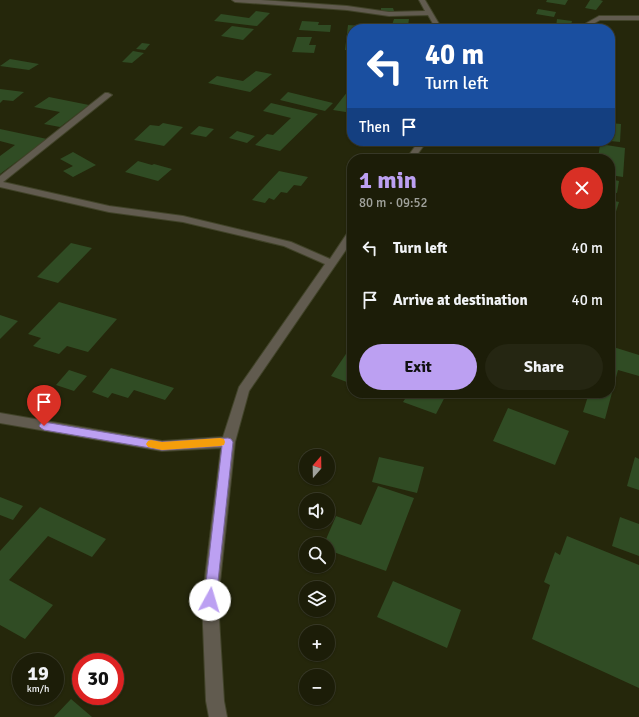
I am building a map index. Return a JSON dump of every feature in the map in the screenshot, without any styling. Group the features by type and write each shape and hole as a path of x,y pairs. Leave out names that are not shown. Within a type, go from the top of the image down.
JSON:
{"street":[{"path":"235,0 347,8 389,14 430,13"},
{"path":"422,0 436,24"},
{"path":"588,24 599,18 639,18"},
{"path":"0,180 108,96"},
{"path":"0,184 109,209 183,219 287,244 331,263"},
{"path":"218,717 215,701 210,600 228,442 243,390 347,241"},
{"path":"0,418 162,446 228,442"}],"building":[{"path":"547,0 568,0 565,5 546,2"},
{"path":"590,0 603,1 596,10 585,8"},
{"path":"381,8 393,8 394,11 381,11"},
{"path":"538,9 556,12 554,17 536,14"},
{"path":"256,11 270,13 257,26 214,21 221,14 249,18"},
{"path":"394,19 409,19 408,24 392,24"},
{"path":"557,19 572,21 571,24 556,24"},
{"path":"302,21 319,22 318,25 331,25 330,32 299,30"},
{"path":"232,26 254,29 243,40 221,36"},
{"path":"347,33 347,50 345,50"},
{"path":"297,37 312,37 309,45 316,45 314,53 292,52"},
{"path":"142,43 150,44 145,50 136,49"},
{"path":"133,51 144,53 132,63 122,62"},
{"path":"10,59 39,64 29,70 0,66"},
{"path":"256,71 272,74 250,92 208,83 217,76 243,81"},
{"path":"0,89 24,92 13,101 3,100 0,103"},
{"path":"288,92 333,103 325,111 280,100"},
{"path":"347,92 347,112 333,110"},
{"path":"49,97 89,105 60,127 44,124 60,112 34,107"},
{"path":"271,103 318,114 280,151 255,145 267,134 273,135 291,118 263,111"},
{"path":"163,123 183,127 164,146 134,140 150,125 159,126"},
{"path":"615,123 621,124 620,142 615,142"},
{"path":"199,126 214,129 206,137 190,134"},
{"path":"0,129 47,139 0,174 0,156 15,145 0,141"},
{"path":"237,131 255,136 247,143 229,138"},
{"path":"600,146 625,148 623,177 615,176 615,154 599,154"},
{"path":"73,152 96,165 73,177 63,171 73,166 60,159"},
{"path":"138,161 172,169 158,181 125,172"},
{"path":"279,171 308,177 301,186 294,185 287,193 281,192 274,200 269,198 265,203 252,200"},
{"path":"615,180 619,181 617,193 615,193"},
{"path":"615,201 619,202 615,215"},
{"path":"71,243 92,248 58,283 37,277"},
{"path":"59,302 117,319 88,352 67,346 59,354 33,346 41,338 28,334"},
{"path":"0,315 18,321 0,339"},
{"path":"615,348 639,355 639,376 618,370 615,381"},
{"path":"347,352 347,382 331,376"},
{"path":"111,368 174,388 165,400 134,390 128,398 112,393 108,398 92,392"},
{"path":"69,370 87,376 74,391 56,385"},
{"path":"406,398 444,398 436,414 403,402"},
{"path":"587,398 611,398 605,419 583,412"},
{"path":"508,408 569,431 555,465 493,441"},
{"path":"379,457 424,467 417,493 372,482"},
{"path":"635,457 639,459 639,490 627,486"},
{"path":"378,486 414,498 386,571 335,553 335,537 327,537 330,529 335,529 336,516 361,525"},
{"path":"0,497 23,506 13,520 0,515"},
{"path":"40,507 106,539 92,557 48,536 9,580 53,605 25,639 0,625 0,551"},
{"path":"620,517 639,524 639,556 612,546"},
{"path":"567,536 639,565 639,688 532,639 550,585 544,582 555,552 560,555"},
{"path":"393,581 461,610 447,648 377,617"},
{"path":"71,699 72,705 78,705 92,717 54,717"}],"slow traffic":[{"path":"151,444 162,446 220,442"}],"route":[{"path":"44,426 162,446 228,442 210,600"}]}
